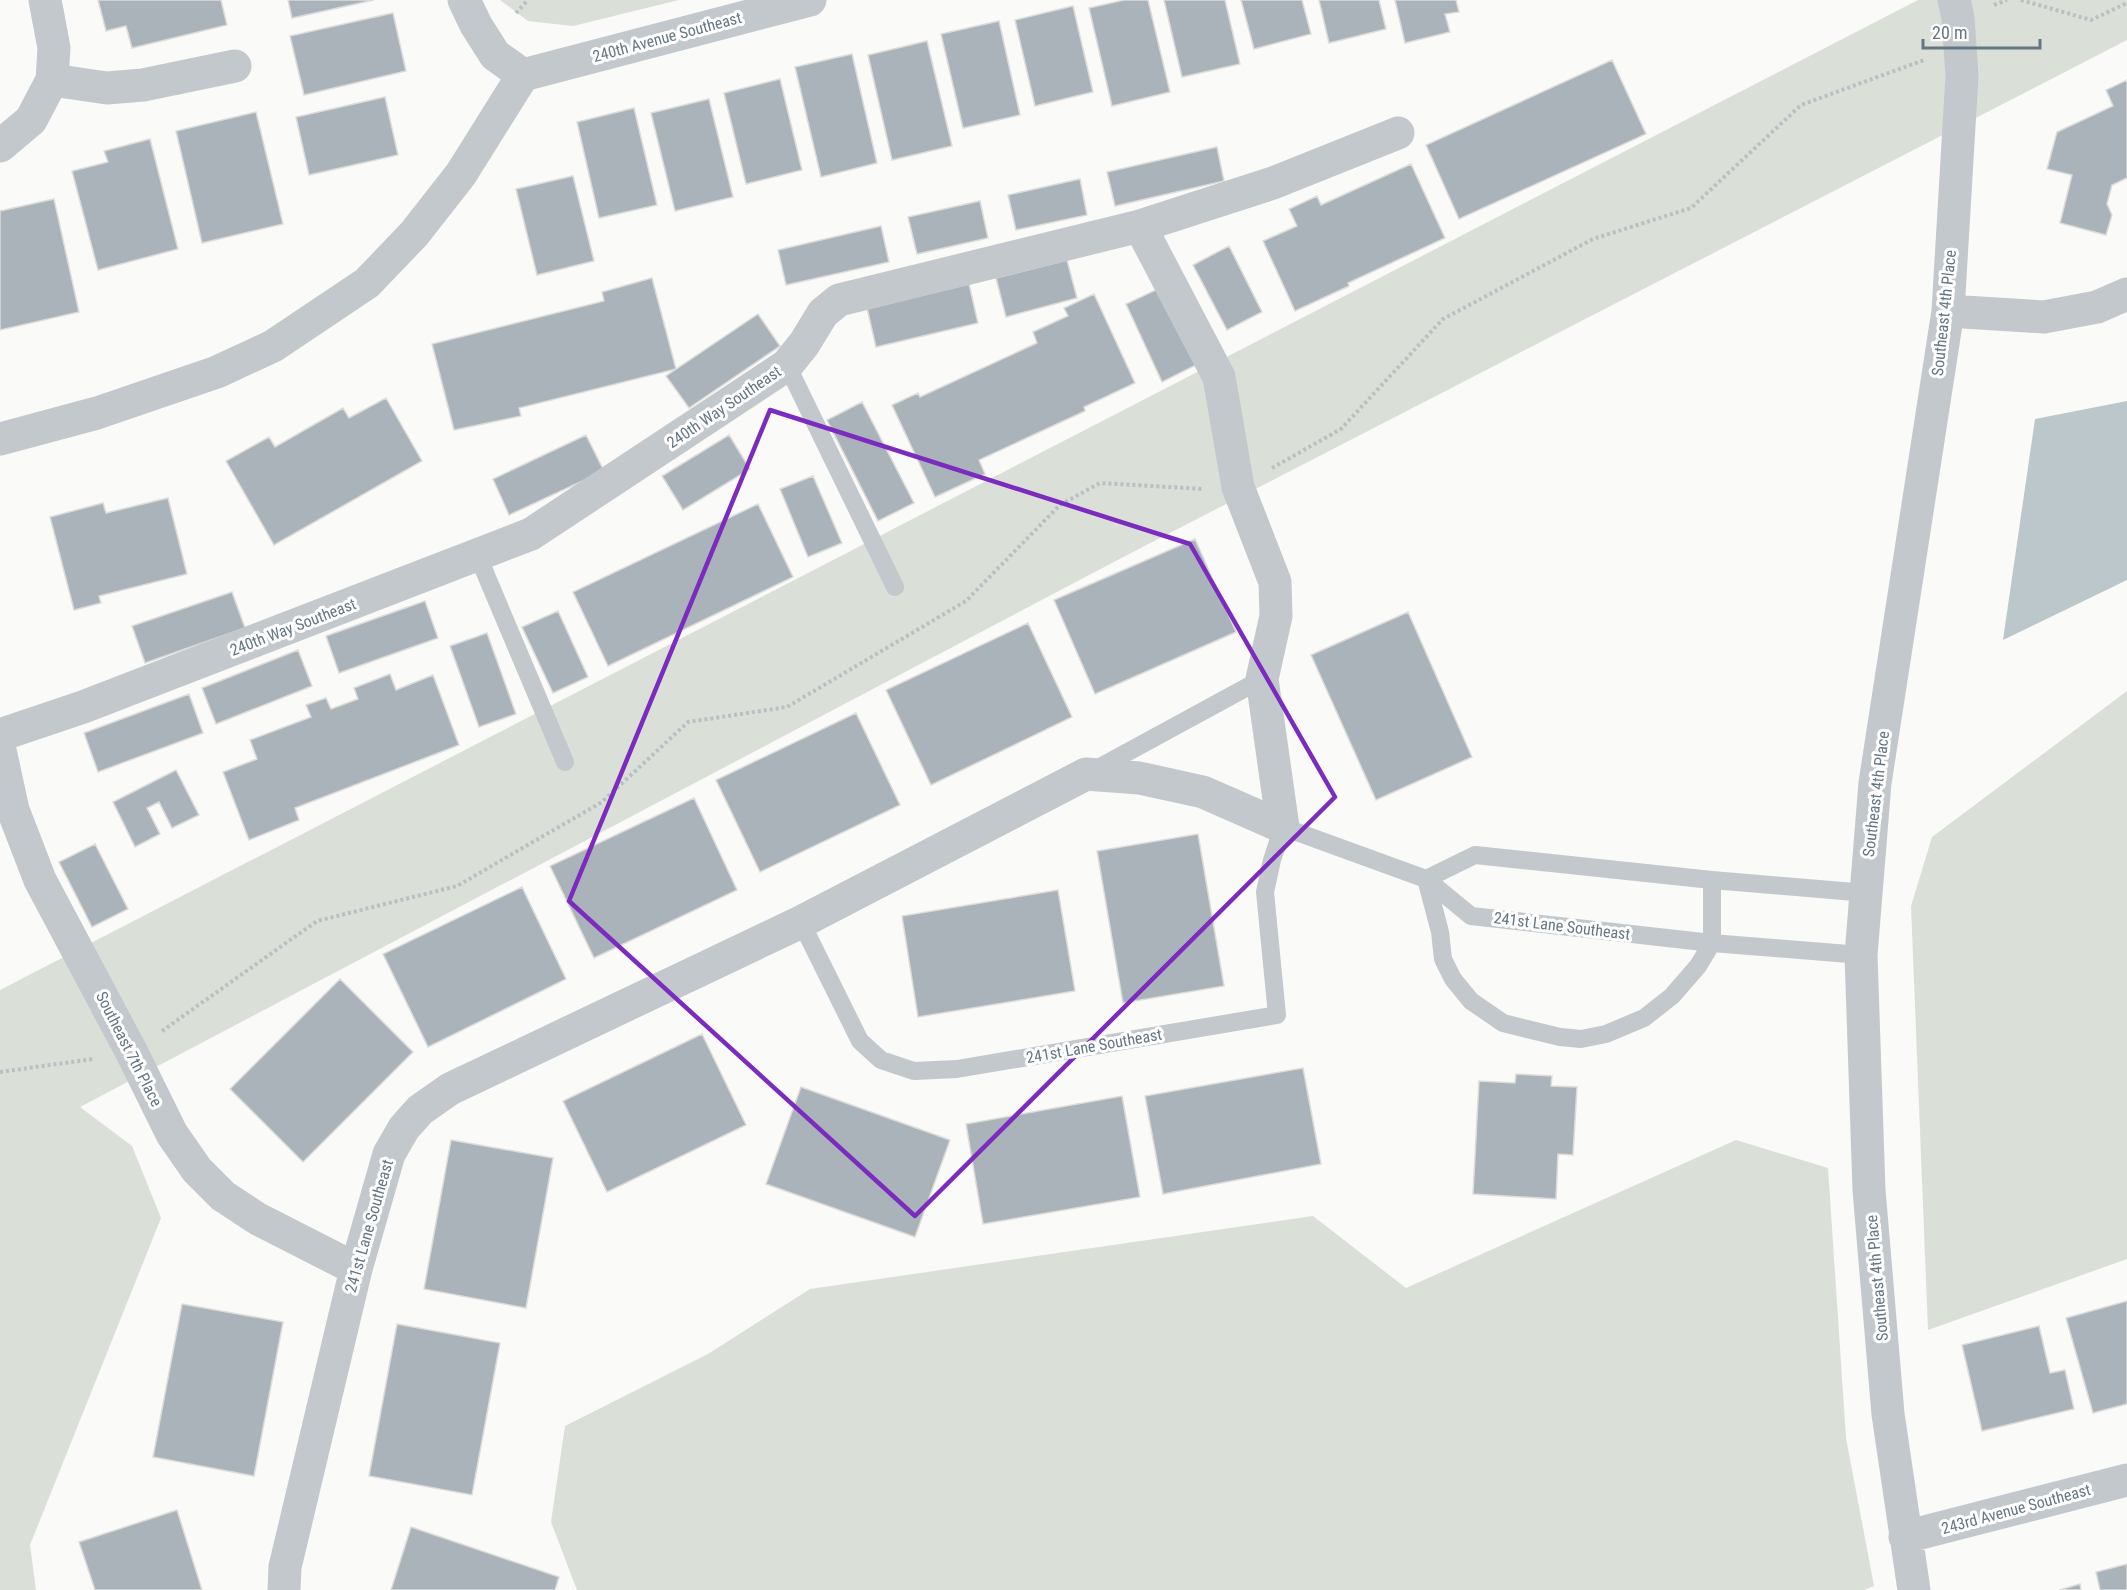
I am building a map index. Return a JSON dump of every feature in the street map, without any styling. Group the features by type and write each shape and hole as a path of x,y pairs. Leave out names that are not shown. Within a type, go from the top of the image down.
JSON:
{"street":[{"path":"0,146 31,120 52,81 54,48 45,0"},
{"path":"0,439 97,413 217,372 273,346 367,283 414,234 461,174 524,75 495,56 464,0"},
{"name":"240th Avenue Southeast","path":"524,75 810,0"},
{"name":"Southeast 4th Place","path":"1914,1590 1888,1414 1869,1191 1861,955 1875,783 1948,311 1962,76 1956,9"},
{"path":"52,81 107,88 144,85 235,66"},
{"name":"240th Way Southeast","path":"0,735 83,707 531,534 787,365 804,344 822,313 839,300 1140,226 1273,183 1398,133"},
{"path":"1140,226 1219,377 1238,487"},
{"path":"1948,311 2044,317 2097,307 2127,294"},
{"name":"241st Lane Southeast","path":"1238,487 1275,582 1276,616 1262,679 1283,827"},
{"name":"Southeast 7th Place","path":"0,750 13,810 40,880 132,1053 172,1134 197,1170 223,1196 258,1219 356,1269"},
{"name":"241st Lane Southeast","path":"284,1590 285,1567 356,1269 389,1154 404,1128 420,1110 450,1089 801,922 1086,774 1139,778 1203,792 1283,827"},
{"name":"243rd Avenue Southeast","path":"1905,1538 2127,1480"}],"lane":[{"path":"787,365 896,587"},
{"path":"478,556 565,762"},
{"path":"1086,774 1262,679"},
{"name":"241st Lane Southeast","path":"801,922 860,1041 881,1060 914,1071 957,1070 1277,1015 1265,892 1283,827 1426,879 1471,916 1712,943 1861,955"},
{"path":"1712,880 1712,943 1698,966 1672,996 1644,1018 1606,1034 1581,1039 1560,1038 1503,1023 1471,1001 1453,979 1443,959 1440,932 1426,879 1475,855 1712,880 1866,893"}],"path":[{"path":"516,13 528,0"},
{"path":"0,1072 132,1053 317,921 457,886 602,802 688,722 787,707 966,601 1060,505 1100,483 1195,490 1238,487 1341,429 1443,319 1593,239 1691,208 1801,105 1923,60 1956,9 2007,0"},
{"path":"2021,0 2091,20 2127,3"}],"highlighted area":[{"path":"770,410 1190,544 1335,797 915,1216 569,901"}],"shaded area":[{"path":"500,0 679,0 573,26 528,21"},
{"path":"1918,0 2127,0 2127,40 1131,553 80,1107 132,1146 161,1218 30,1545 36,1590 0,1590 0,990"},
{"path":"2127,401 2127,580 2003,640 2035,419"},
{"path":"2127,691 2127,1259 1928,1330 1911,906 1932,837"},
{"path":"1736,1140 1828,1168 1846,1438 1874,1586 1864,1590 577,1590 551,1522 565,1426 708,1354 810,1289 1313,1216 1406,1288"}],"building":[{"path":"98,0 221,0 227,25 132,48 126,26 106,31"},
{"path":"288,0 374,0 292,18"},
{"path":"1124,0 1148,0 1170,92 1112,106 1089,8"},
{"path":"1164,0 1225,0 1240,64 1182,77"},
{"path":"1241,0 1302,0 1311,34 1254,49"},
{"path":"1319,0 1379,0 1386,29 1329,43"},
{"path":"1395,0 1456,0 1459,12 1445,14 1450,32 1405,43"},
{"path":"1073,6 1093,92 1035,106 1015,20"},
{"path":"393,13 406,71 304,95 290,36"},
{"path":"999,21 1020,115 963,128 941,34"},
{"path":"927,41 952,146 892,160 868,55"},
{"path":"852,54 877,163 821,177 795,67"},
{"path":"1612,60 1646,134 1459,219 1426,145"},
{"path":"780,79 802,170 746,184 724,93"},
{"path":"2127,80 2127,178 2112,185 2107,204 2112,215 2106,235 2060,223 2072,175 2047,169 2057,132 2113,106 2106,90"},
{"path":"385,97 398,155 309,175 296,117"},
{"path":"709,99 733,197 675,211 651,113"},
{"path":"634,108 657,205 599,218 577,122"},
{"path":"256,112 283,224 202,243 176,131"},
{"path":"150,139 178,249 98,270 72,171 108,162 104,151"},
{"path":"1217,147 1224,181 1115,206 1107,172"},
{"path":"1411,164 1445,238 1348,283 1349,286 1295,311 1263,241 1297,226 1289,209 1317,196 1321,205"},
{"path":"573,176 594,261 537,275 516,189"},
{"path":"1080,179 1087,215 1016,230 1008,195"},
{"path":"54,199 79,312 0,330 0,211"},
{"path":"980,201 988,238 917,254 908,217"},
{"path":"881,226 889,262 786,285 778,250"},
{"path":"1229,246 1262,312 1227,330 1193,265"},
{"path":"1067,260 1077,298 1006,317 996,278"},
{"path":"652,278 676,369 519,408 521,416 454,430 432,344 604,301 602,292"},
{"path":"969,284 978,323 876,347 867,308"},
{"path":"1160,288 1196,365 1162,382 1126,304"},
{"path":"1094,294 1135,383 1084,407 1085,411 979,460 985,474 935,497 892,405 918,393 920,397 1037,343 1033,332 1068,316 1064,308"},
{"path":"758,314 780,346 689,408 666,376"},
{"path":"386,398 422,461 274,545 226,461 269,437 275,447 343,408 349,418"},
{"path":"862,402 914,503 878,521 827,420"},
{"path":"586,435 604,471 509,515 493,479"},
{"path":"729,435 750,469 683,510 662,476"},
{"path":"813,476 842,543 808,557 780,489"},
{"path":"168,498 187,574 99,596 101,603 74,610 50,517 103,503 106,513"},
{"path":"758,504 793,577 608,666 573,592"},
{"path":"1195,539 1236,632 1095,694 1054,600"},
{"path":"232,592 245,628 145,663 132,626"},
{"path":"425,601 438,638 339,673 326,636"},
{"path":"558,611 588,677 553,693 522,627"},
{"path":"1408,612 1472,757 1376,800 1311,655"},
{"path":"1028,623 1072,717 931,785 886,690"},
{"path":"487,633 516,714 479,727 450,646"},
{"path":"298,650 312,686 216,724 202,688"},
{"path":"390,674 396,690 433,675 459,745 295,808 299,820 249,840 223,772 257,759 250,740 311,717 306,705 326,698 331,709 358,699 354,688"},
{"path":"189,694 203,733 98,772 84,733"},
{"path":"856,713 900,805 760,872 716,780"},
{"path":"176,770 199,815 172,828 159,802 147,808 160,834 135,847 113,802"},
{"path":"694,798 737,890 594,958 550,866"},
{"path":"1198,834 1224,986 1123,1003 1097,851"},
{"path":"95,844 128,909 92,927 59,862"},
{"path":"522,887 566,979 428,1047 383,954"},
{"path":"1058,890 1075,991 918,1017 902,916"},
{"path":"340,979 413,1052 303,1162 230,1089"},
{"path":"702,1034 746,1125 607,1192 563,1101"},
{"path":"1303,1068 1321,1164 1163,1194 1145,1096"},
{"path":"1516,1074 1552,1076 1551,1086 1577,1087 1573,1155 1558,1154 1556,1199 1473,1194 1479,1081 1515,1083"},
{"path":"801,1087 950,1140 915,1237 766,1184"},
{"path":"1122,1096 1140,1197 983,1224 966,1124"},
{"path":"451,1140 553,1158 526,1308 424,1289"},
{"path":"2127,1301 2127,1404 2093,1413 2066,1318"},
{"path":"182,1304 283,1322 254,1476 153,1457"},
{"path":"397,1324 500,1343 472,1495 369,1476"},
{"path":"2039,1326 2050,1373 2065,1370 2074,1409 1982,1431 1962,1345"},
{"path":"177,1510 202,1590 95,1590 79,1542"},
{"path":"411,1527 559,1577 555,1590 391,1590"},
{"path":"2127,1564 2127,1590 2100,1590 2096,1572"},
{"path":"2080,1584 2081,1590 2059,1590"}]}
